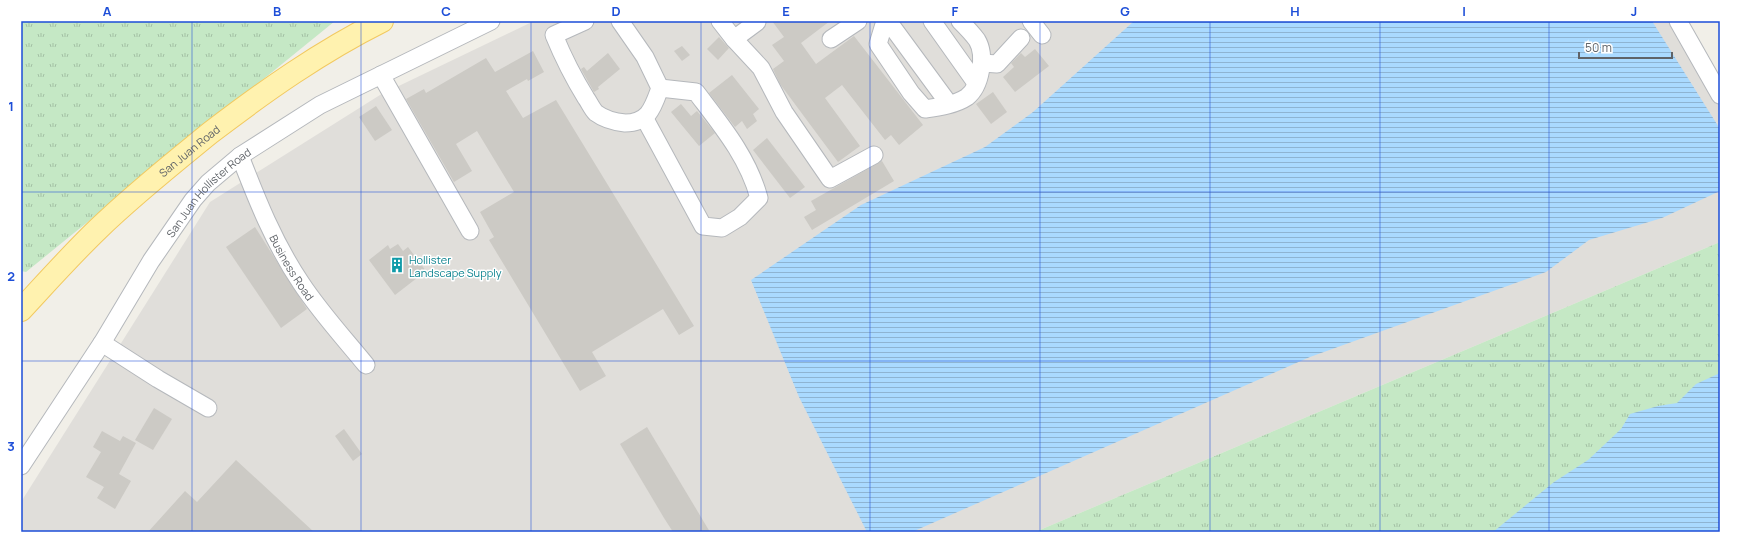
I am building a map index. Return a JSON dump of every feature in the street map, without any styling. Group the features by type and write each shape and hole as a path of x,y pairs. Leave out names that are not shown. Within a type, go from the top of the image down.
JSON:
{"main road":[{"name":"San Juan Road","path":"21,310 98,229 181,156 251,102 294,72 330,48 382,21"}],"street":[{"name":"San Juan Hollister Road","path":"21,466 102,343 151,261 193,200 208,183 240,156 320,105 491,21"},
{"path":"585,21 554,35 570,71 595,112 603,117 619,122 633,123 645,119 660,88 645,57 620,21"},
{"path":"720,21 734,39 761,68 784,112 830,179 874,155"},
{"path":"831,39 858,21"},
{"path":"861,21 886,22"},
{"path":"932,21 976,83"},
{"path":"886,22 878,44 911,93 925,109 949,104 967,96 979,79 982,64 977,41 960,21"},
{"path":"1031,21 1042,35"},
{"path":"1678,21 1720,95"},
{"path":"734,39 757,22"},
{"path":"886,22 949,104"},
{"path":"982,64 997,64 1021,38"},
{"path":"382,75 470,231"},
{"path":"645,119 703,226 722,228 740,217 759,198 754,182 734,142 696,92 660,88"},
{"name":"Business Road","path":"240,156 264,218 286,259 316,304 366,365"},
{"path":"102,343 158,379 208,408"}],"shaded area":[{"path":"534,21 1686,21 1720,80 1720,242 1035,532 21,532 21,502 210,202 380,95"}],"green space":[{"path":"21,21 335,21 26,272 21,271"},
{"path":"1720,242 1720,532 1035,532"}],"water":[{"path":"1134,21 1652,21 1720,129 1720,191 1662,218 1589,240 1546,272 1310,357 912,532 867,532 799,397 751,280 861,205 985,147 1033,112"},
{"path":"1720,373 1720,532 1493,532 1554,482 1588,460 1621,429 1630,414 1658,406 1677,403 1696,384"}],"building":[{"path":"772,21 830,21 801,43 816,64 854,36 923,125 899,145 891,135 885,140 842,85 825,98 860,146 838,162 780,84 773,69 784,61 772,45 784,37"},
{"path":"719,37 729,48 718,60 707,49"},
{"path":"682,46 690,55 682,61 674,51"},
{"path":"1035,49 1049,66 1015,92 1003,77 1014,67 1011,63 1021,53 1025,57"},
{"path":"533,51 544,72 528,81 527,79 506,91 523,118 556,100 694,326 679,335 663,309 592,352 606,376 580,391 489,240 494,237 480,212 514,192 477,131 456,144 472,171 454,182 406,99 424,89 426,93 486,58 495,72"},
{"path":"608,53 620,69 594,92 581,69 584,67 587,71"},
{"path":"732,75 759,109 753,114 757,121 747,129 742,121 735,127 709,93"},
{"path":"993,92 1007,112 991,124 976,104"},
{"path":"681,104 691,116 697,111 715,133 699,146 671,112"},
{"path":"376,106 392,130 375,141 359,117"},
{"path":"767,138 805,187 790,198 753,150"},
{"path":"882,161 894,181 812,230 804,217 816,210 811,201"},
{"path":"255,227 307,309 281,328 226,247"},
{"name":"Hollister Landscape Supply","path":"398,244 403,251 408,247 426,271 395,295 369,260 388,245 390,249"},
{"path":"154,408 172,419 153,450 135,440"},
{"path":"647,427 710,532 673,532 664,518 620,444"},
{"path":"344,429 362,454 353,461 335,436"},
{"path":"102,431 120,441 123,436 136,443 119,474 131,481 115,509 97,498 104,487 86,477 101,452 93,447"},
{"path":"236,460 314,532 148,532 185,491 197,502"}],"place":[{"name":"Hollister Landscape Supply","path":"397,265"}]}
